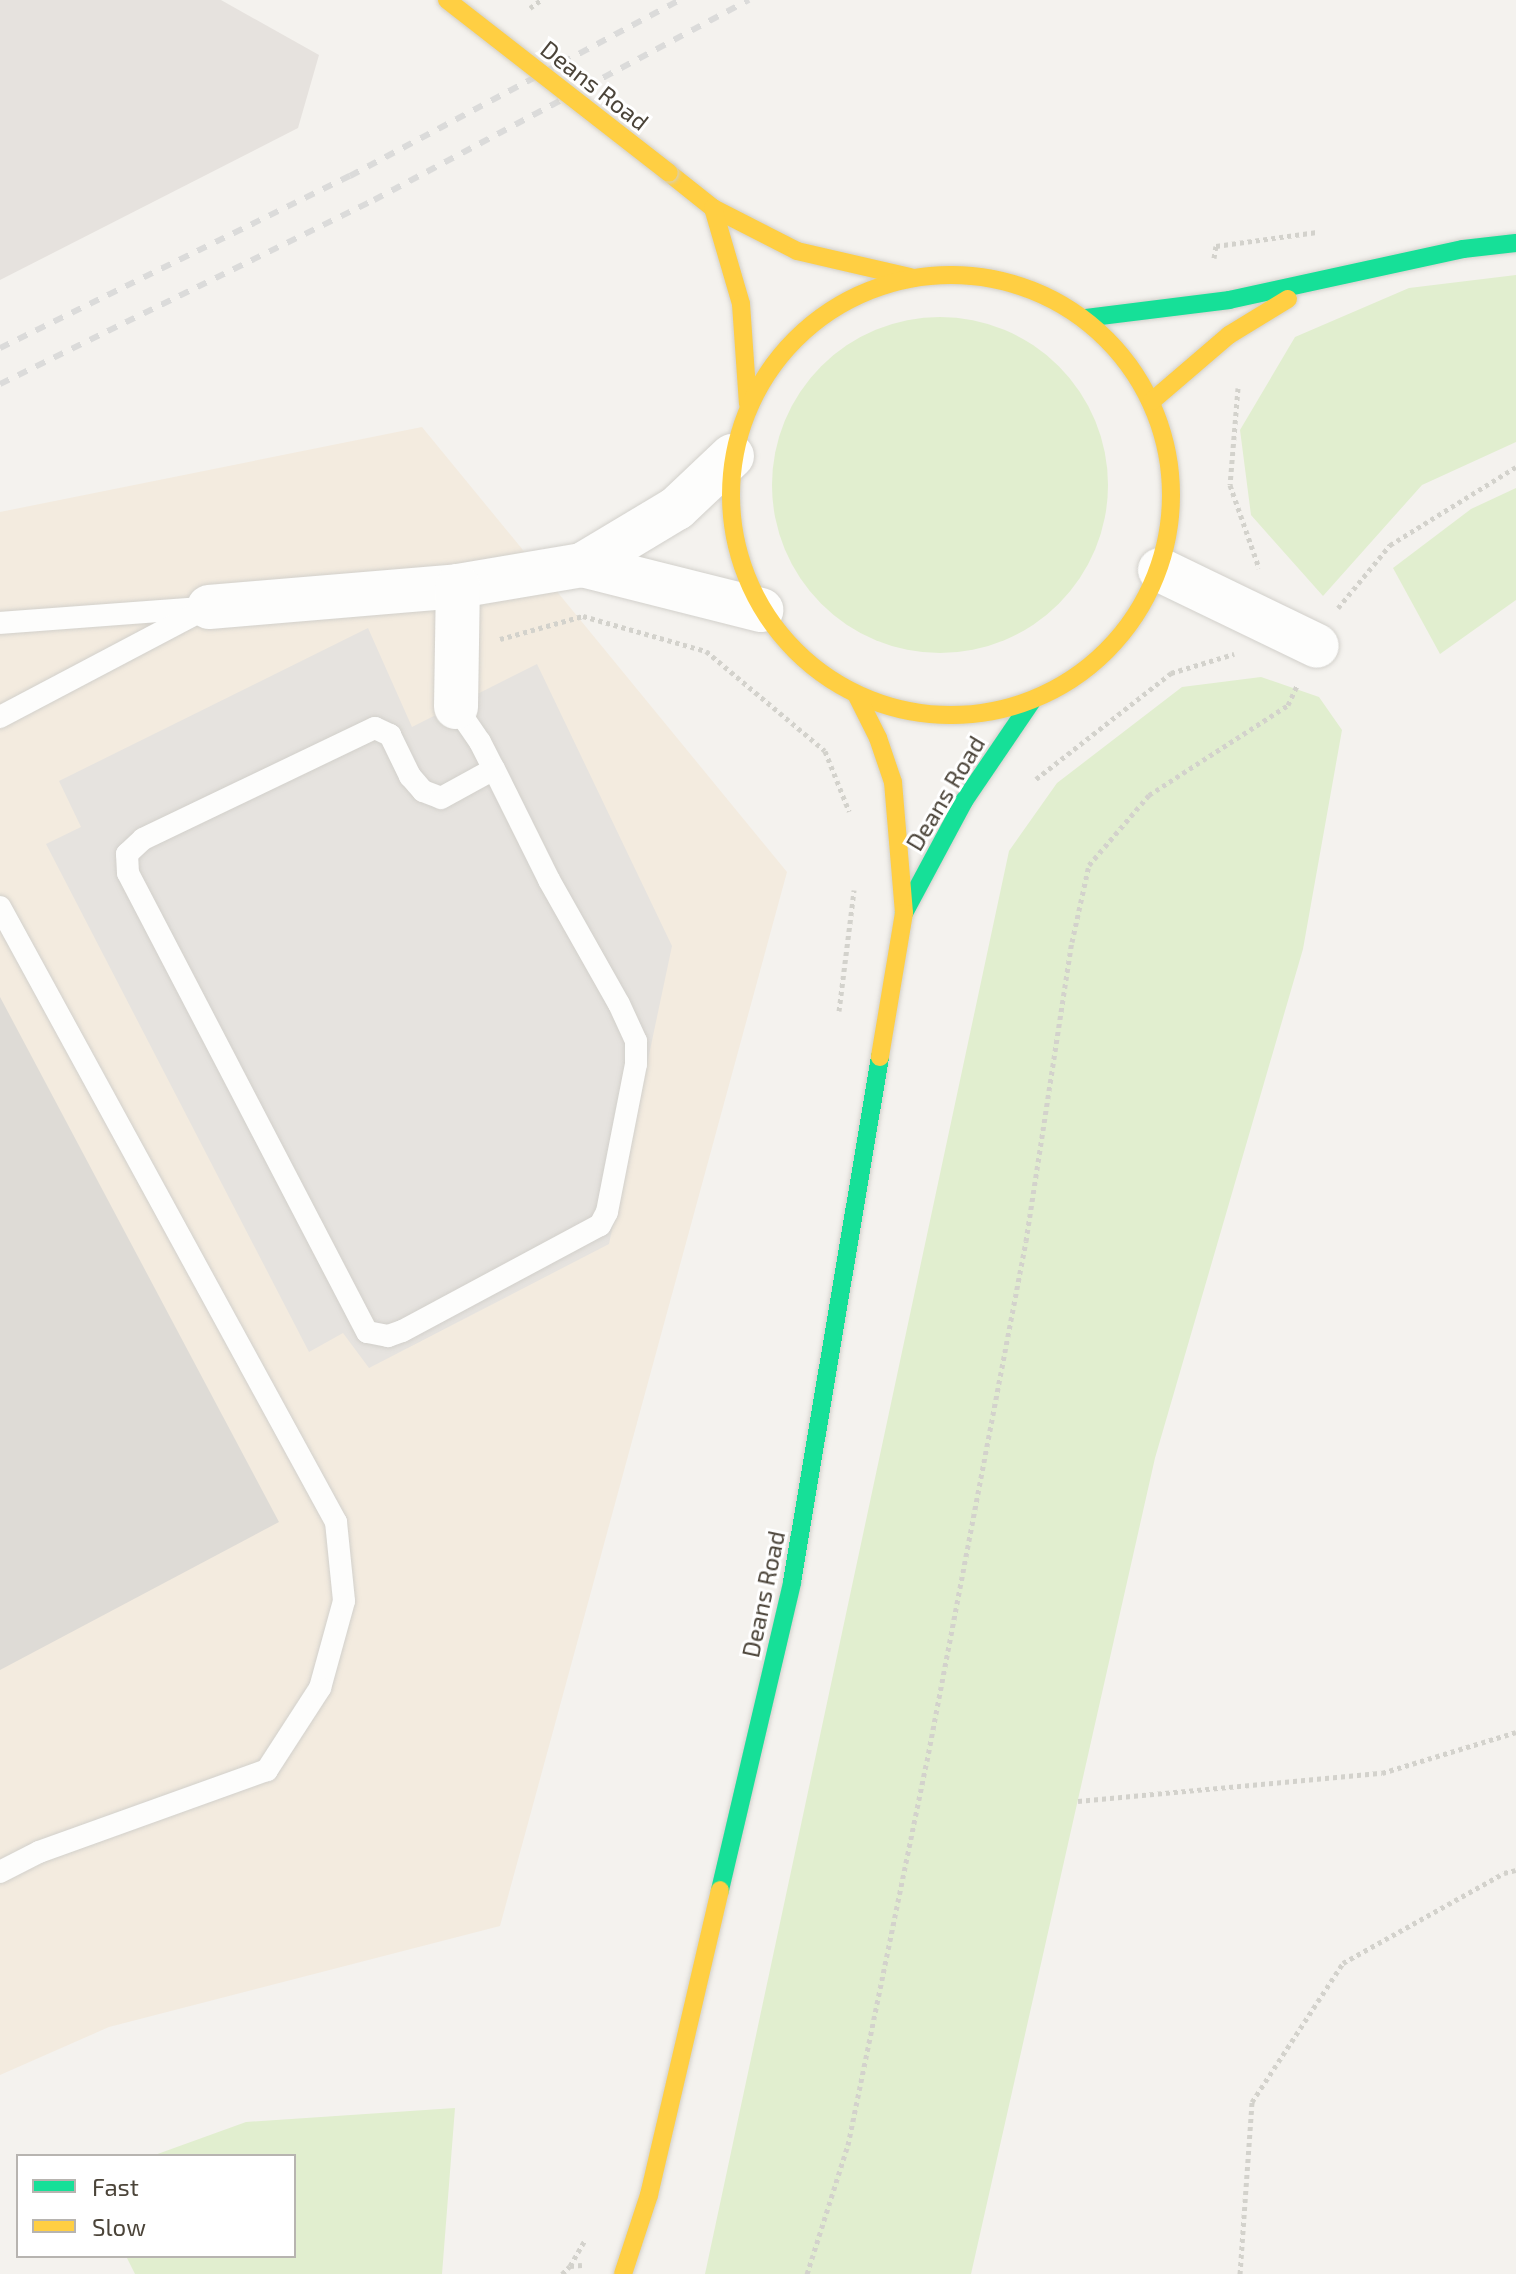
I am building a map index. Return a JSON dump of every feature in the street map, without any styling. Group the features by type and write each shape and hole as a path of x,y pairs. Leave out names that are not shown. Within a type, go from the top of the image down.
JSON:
{"street":[{"name":"Deans Road","path":"447,0 713,208 797,251 910,277"},
{"path":"713,208 741,304 748,404"},
{"path":"1085,318 1207,302 1463,249 1516,243"},
{"path":"971,274 1031,288 1085,318 1124,355 1152,401 1173,485 1160,570 1139,612 1110,649 1073,680 1032,701 974,715 914,713 857,696 803,660 761,610 739,562 732,523 732,456 748,404 787,345 843,301 910,277 971,274"},
{"path":"1152,401 1229,335 1321,278"},
{"path":"209,607 458,586 582,565 677,508 732,456"},
{"path":"582,565 761,610"},
{"path":"1160,570 1317,646"},
{"path":"456,707 458,586"},
{"name":"Deans Road","path":"623,2274 649,2195 792,1582 904,913 893,782 878,738 857,696"},
{"name":"Deans Road","path":"904,913 974,786 1032,701"}],"lane":[{"path":"0,623 209,607"},
{"path":"0,717 209,607"},
{"path":"456,707 494,769 549,880 636,1041 636,1064 607,1212 600,1225 402,1331 388,1336 367,1332 128,873 127,854 143,839 375,728 390,735 410,776 423,791 441,798 494,769"},
{"path":"0,907 336,1522 344,1601 320,1688 267,1770 39,1852 0,1872"}],"path":[{"path":"1207,302 1216,246 1326,231"},
{"path":"974,786 1012,797 1171,673 1233,656 1252,615 1259,566 1230,485 1239,381 1229,335"},
{"path":"807,2274 848,2145 927,1761 1026,1241 1072,942 1089,865 1149,795 1288,705 1345,596 1390,545 1516,467"},
{"path":"457,651 583,616 706,651 825,751 893,782"},
{"path":"825,751 851,816"},
{"path":"839,1012 855,888"},
{"path":"1078,1801 1382,1773 1516,1732"},
{"path":"1240,2274 1252,2102 1343,1963 1504,1873 1516,1870"},
{"path":"570,2266 592,2228"}],"shaded area":[{"path":"0,0 221,0 319,55 298,128 0,280"},
{"path":"422,427 787,872 500,1926 109,2027 0,2075 0,512"},
{"path":"368,628 412,727 537,664 672,946 609,1244 369,1368 343,1333 309,1352 46,844 81,827 59,781"}],"green space":[{"path":"1516,275 1516,442 1422,485 1323,596 1251,515 1240,430 1295,337 1409,288"},
{"path":"940,317 973,321 1004,330 1033,346 1059,366 1079,392 1095,421 1104,452 1108,485 1104,518 1095,549 1079,578 1059,604 1033,624 1004,640 973,649 940,653 907,649 876,640 847,624 821,604 801,578 785,549 776,518 772,485 776,452 785,421 801,392 821,366 847,346 876,330 907,321"},
{"path":"1516,488 1516,600 1440,654 1393,568 1471,509"},
{"path":"1261,677 1319,697 1342,730 1303,949 1155,1458 971,2274 705,2274 1009,851 1057,783 1182,687"},
{"path":"455,2108 442,2274 135,2274 127,2258 296,2258 296,2154 158,2154 246,2122"}],"building":[{"path":"0,997 279,1522 0,1670"}],"railway":[{"path":"0,348 350,176 680,0"},
{"path":"0,384 374,200 749,0"}],"traffic: fast":[{"path":"1085,318 1229,300 1463,249 1516,243"},
{"path":"904,913 964,801 1032,701"},
{"path":"720,1890 792,1582 880,1057"}],"traffic: slow":[{"path":"447,0 669,173"},
{"path":"669,173 713,208 797,251 910,277"},
{"path":"713,208 741,304 748,404"},
{"path":"951,275 994,279 1035,291 1073,312 1107,339 1134,373 1155,411 1167,452 1171,495 1167,538 1155,579 1134,617 1107,651 1073,678 1035,699 994,711 951,715 908,711 867,699 829,678 795,651 768,617 747,579 735,538 731,495 735,452 747,411 768,373 795,339 829,312 867,291 908,279 951,275"},
{"path":"1152,401 1229,335 1288,299"},
{"path":"857,696 878,738 893,782 904,913 880,1057"},
{"path":"623,2274 649,2195 720,1890"}]}
